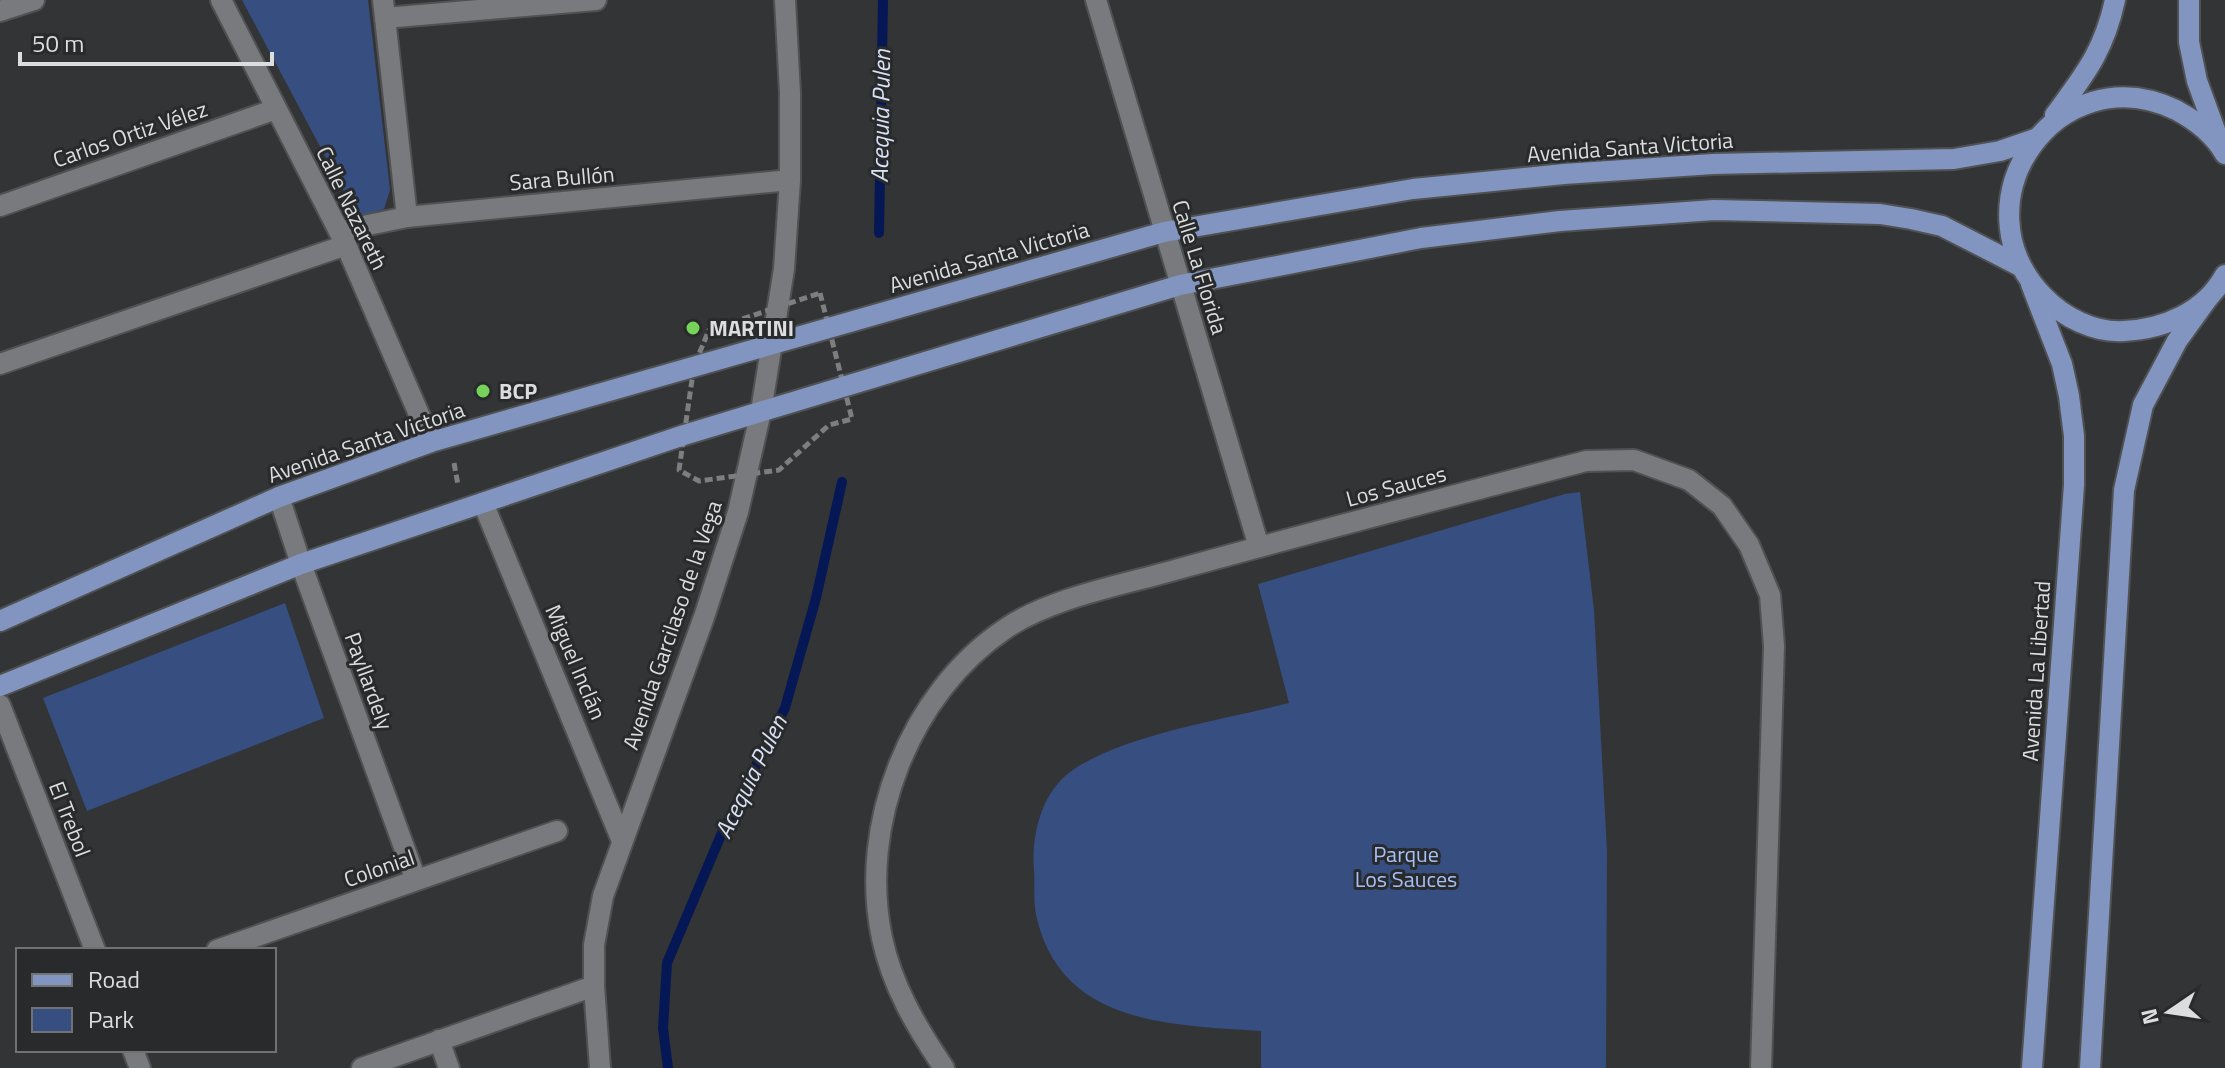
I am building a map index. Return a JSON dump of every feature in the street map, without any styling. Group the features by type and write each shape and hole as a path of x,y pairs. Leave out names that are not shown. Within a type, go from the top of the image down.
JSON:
{"main road":[{"path":"2115,0 2096,59 2018,168 2009,201 2010,234 2020,266 2031,284 2055,308 2084,324 2117,332 2150,330 2181,318 2220,284"},
{"path":"2189,0 2189,42 2197,81 2224,151"},
{"path":"2040,134 2078,106 2118,97 2157,101 2194,119 2224,151"},
{"name":"Avenida Santa Victoria","path":"0,621 279,497 440,439 1164,232 1413,189 1564,174 1713,164 1954,159 2000,151 2040,134"},
{"path":"0,686 301,564 761,411 1180,285 1421,238 1560,221 1714,210 1880,214 1911,219 1942,226 2020,266"},
{"name":"Avenida La Libertad","path":"2031,284 2062,364 2074,436 2073,501 2032,1068"},
{"path":"2090,1068 2124,490 2143,405 2177,341 2220,284"}],"street":[{"path":"0,11 34,0"},
{"name":"Calle Nazareth","path":"221,0 343,238 440,439"},
{"path":"407,217 384,9 596,0"},
{"name":"Avenida Garcilaso de la Vega","path":"600,1068 594,945 603,896 704,617 738,512 761,411 784,269 790,180 790,93 785,0"},
{"name":"Calle La Florida","path":"1096,0 1259,547"},
{"name":"Carlos Ortiz Vélez","path":"0,206 276,109"},
{"name":"Sara Bullón","path":"0,364 407,217 790,180"},
{"name":"Los Sauces","path":"944,1068 905,1008 886,952 876,865 889,788 917,724 958,668 1006,628 1058,603 1586,461 1634,460 1689,480 1722,506 1749,545 1770,595 1773,633 1761,1068"},
{"name":"Payllardely","path":"279,497 416,880"},
{"name":"Miguel Inclán","path":"473,506 622,841"},
{"name":"El Trebol","path":"0,705 94,948"},
{"name":"Colonial","path":"223,948 557,831"},
{"path":"362,1068 594,986"},
{"path":"439,1040 449,1068"}],"path":[{"path":"440,439 473,506"}],"green space":[{"path":"242,0 368,0 390,190 384,209 368,215 356,214"},
{"name":"Parque Los Sauces","path":"1580,492 1594,610 1607,851 1606,1068 1261,1068 1261,1031 1193,1026 1126,1013 1096,1000 1071,981 1050,954 1036,913 1034,844 1045,804 1070,772 1117,748 1175,730 1289,703 1258,584"},
{"path":"285,603 324,718 87,811 43,698"}],"waterway":[{"name":"Acequia Pulen","path":"879,233 883,0"},
{"name":"Acequia Pulen","path":"668,1068 663,1028 667,963 721,835 785,708 816,598 842,482"}],"place":[{"name":"MARTINI","path":"693,328"},
{"name":"BCP","path":"483,391"}]}
